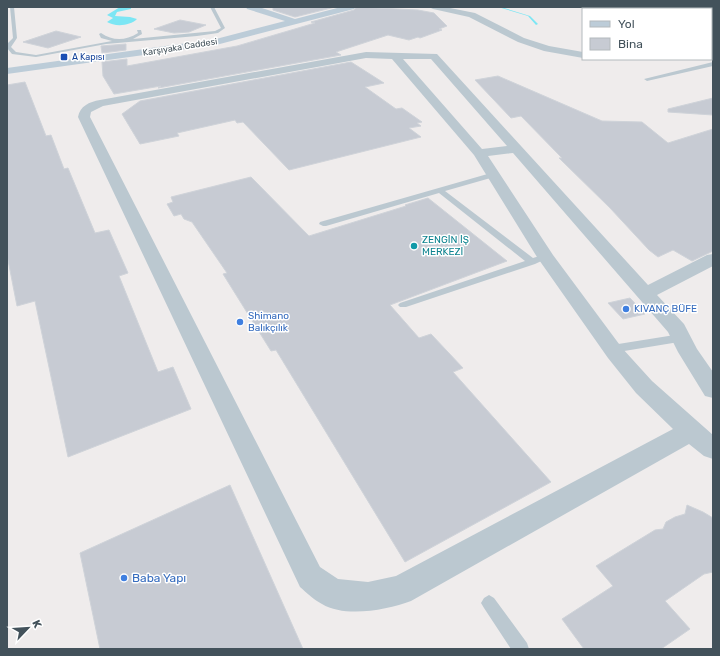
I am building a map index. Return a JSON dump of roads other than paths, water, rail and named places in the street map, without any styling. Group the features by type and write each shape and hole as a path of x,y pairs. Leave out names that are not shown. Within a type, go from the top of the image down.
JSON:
{"main road":[{"path":"250,7 292,21"},
{"name":"Karşıyaka Caddesi","path":"292,21 335,7"},
{"name":"Karşıyaka Caddesi","path":"7,66 121,49 216,42 292,21 351,7"},
{"name":"Karşıyaka Caddesi","path":"7,71 121,49"}],"street":[{"path":"433,7 472,15 510,34 547,49 582,55"},
{"path":"691,431 400,590 368,597 333,594 310,578 84,116 85,111 90,106 100,103 366,55 434,56 677,329 688,352 713,390"},
{"path":"395,56 478,153 492,175 539,260 644,387 691,431 713,449"},
{"path":"478,153 516,149"},
{"path":"646,293 713,259"}],"lane":[{"path":"12,7 15,38 8,45 14,53 36,56 121,49 174,38 216,32 223,28 212,7"},
{"path":"615,8 622,7"},
{"path":"121,49 140,33 139,31"},
{"path":"101,34 121,49"},
{"path":"647,78 713,64"},
{"path":"323,224 492,175"},
{"path":"440,190 539,260"},
{"path":"403,305 539,260"},
{"path":"612,349 681,338"},
{"path":"489,603 521,649"}],"water":[{"path":"120,7 131,9 117,12 115,16 137,19 122,25 114,25 107,22 113,18 107,15"}],"waterway":[{"path":"499,7 529,16 537,24"}],"place":[{"name":"A Kapısı","path":"64,57"},
{"name":"ZENGİN İŞ MERKEZİ","path":"414,246"},
{"name":"KIVANÇ BÜFE","path":"626,309"},
{"name":"Shimano Balıkçılık","path":"240,322"},
{"name":"Baba Yapı","path":"124,578"}]}
